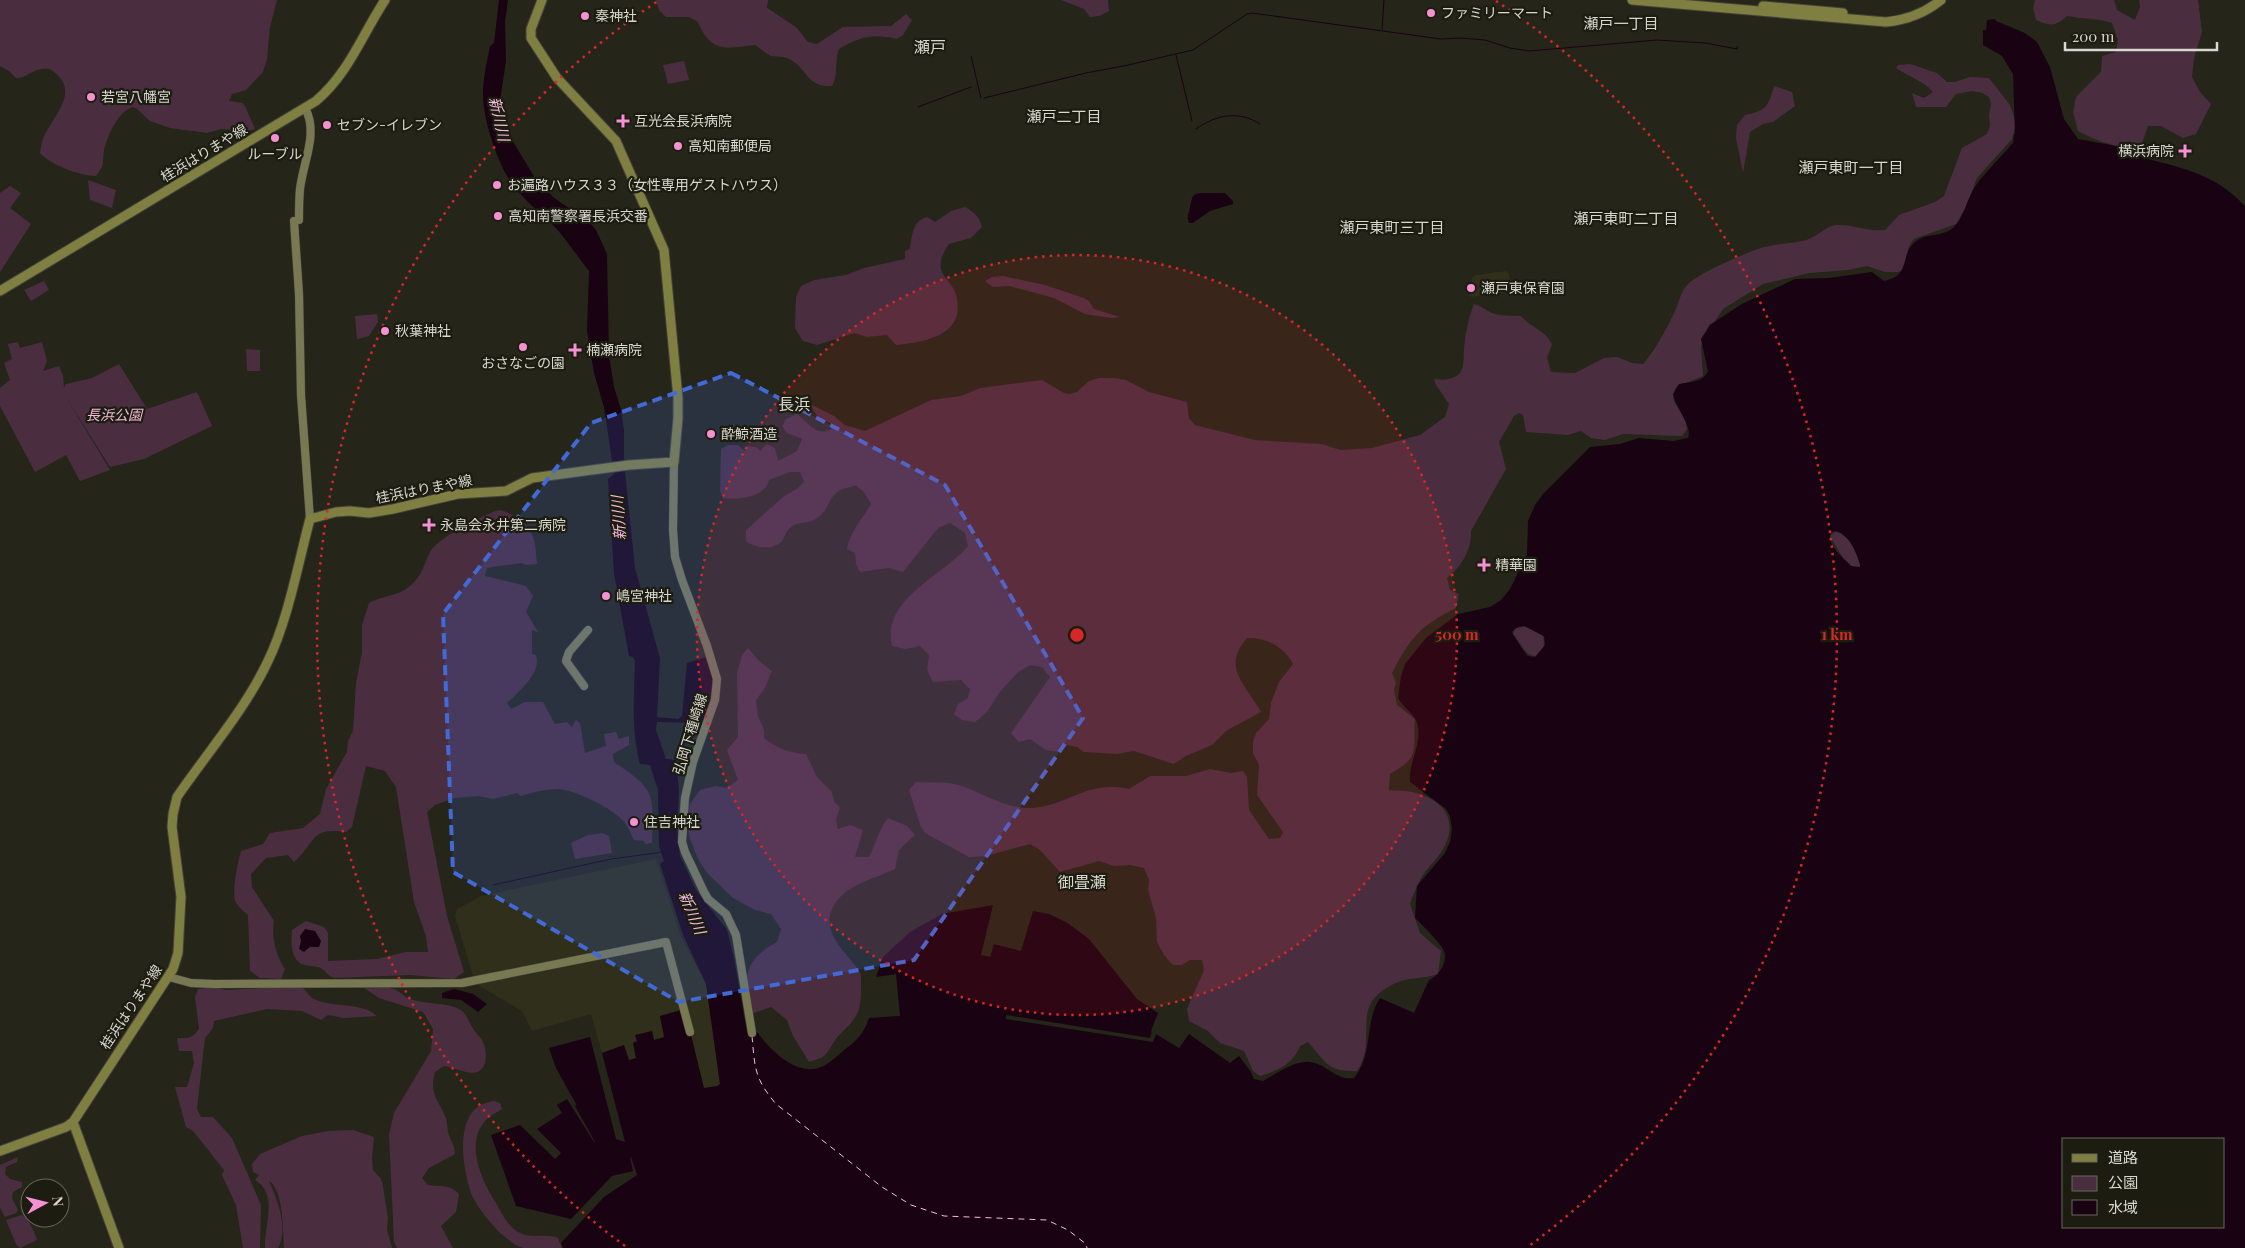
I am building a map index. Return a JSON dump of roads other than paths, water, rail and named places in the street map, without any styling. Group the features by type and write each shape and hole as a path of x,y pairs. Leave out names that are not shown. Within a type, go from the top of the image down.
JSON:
{"main road":[{"name":"桂浜はりまや線","path":"0,291 305,108 325,92 344,71 385,0"},
{"path":"542,0 531,29 531,38 557,78 616,141 665,254 678,398 674,462"},
{"path":"1632,0 1886,22 1910,18 1924,12 1941,0"},
{"path":"1698,0 1886,17 1908,13 1932,0"},
{"name":"桂浜はりまや線","path":"73,1122 168,977 177,960 181,897 172,827 178,797 256,684 268,661 281,626 310,519 336,512 368,513 393,509 466,492 506,491 532,478 626,465 674,462"},
{"path":"0,1151 66,1127 73,1122 119,1248"}],"street":[{"path":"305,108 310,118 311,131 296,220 301,404 310,519"},
{"name":"弘岡下種崎線","path":"674,462 672,530 675,557 707,646 717,680 715,700 693,762 685,798 682,842 708,899 726,914 736,935 752,1032"},
{"path":"584,686 566,661 569,652 588,630"},
{"path":"168,977 196,983 462,982 666,942 690,1032"}],"water":[{"name":"新川川","path":"499,0 508,0 505,21 506,61 500,101 500,113 506,130 535,178 553,197 590,223 596,230 607,254 609,356 624,431 624,462 635,568 660,658 657,717 678,719 682,716 687,663 707,657 713,683 704,723 657,722 656,730 666,759 676,760 679,790 677,831 680,856 696,890 727,930 734,958 747,1033 757,1032 777,1054 794,1065 812,1069 824,1066 856,1040 865,1028 869,1018 900,1016 896,974 876,977 883,957 910,932 942,914 993,905 981,955 990,957 994,944 1021,951 1033,911 1049,914 1066,922 1089,939 1137,999 1158,1013 1151,1031 1179,1048 1189,1034 1230,1063 1239,1056 1254,1079 1263,1081 1286,1068 1304,1062 1316,1063 1342,1077 1354,1078 1364,1059 1372,1017 1380,998 1414,1013 1429,980 1439,972 1444,964 1444,951 1415,918 1417,886 1445,853 1450,842 1452,829 1450,816 1446,809 1410,782 1418,731 1416,719 1398,698 1405,664 1426,638 1458,614 1490,607 1501,600 1510,589 1527,555 1528,521 1535,505 1543,494 1590,447 1620,444 1639,438 1673,441 1688,438 1689,433 1686,422 1673,394 1679,384 1692,382 1706,375 1708,371 1701,339 1710,325 1742,304 1795,279 1829,278 1872,272 1884,281 1893,278 1902,270 1907,253 1915,242 1925,237 1945,233 1954,227 1960,219 1977,184 2013,143 2015,134 2013,74 2002,56 1983,45 1983,30 1986,30 1987,20 1995,19 2025,33 2037,42 2050,67 2064,119 2078,139 2138,150 2137,156 2182,168 2208,178 2233,195 2245,206 2245,1248 563,1248 561,1243 604,1197 637,1175 631,1157 633,1171 612,1176 571,1219 516,1206 491,1135 520,1125 555,1159 561,1153 537,1129 562,1113 557,1105 567,1099 595,1142 556,1068 549,1048 590,1037 616,1139 625,1142 602,1053 624,1045 629,1060 636,1058 633,1043 637,1041 635,1035 652,1031 654,1040 664,1037 660,1016 681,1010 690,1031 704,1088 720,1084 706,984 683,935 660,864 664,861 659,846 658,790 650,765 640,764 637,751 634,713 635,661 633,657 629,656 614,574 608,479 614,474 604,407 594,373 587,331 589,271 556,228 515,188 496,152 485,116 483,95 484,76 490,46 494,43","holes":["1837,531 1852,545 1860,567 1851,566 1833,546 1830,537 1831,532","1524,626 1544,636 1545,645 1535,657 1528,656 1512,632 1516,628"]},
{"path":"1199,193 1225,193 1233,201 1233,204 1210,211 1193,223 1189,223 1188,217 1194,195"},
{"path":"305,929 315,931 321,941 319,947 310,947 304,952 299,949 300,936"},
{"path":"454,989 473,994 487,1004 478,1012 461,1000 442,998 442,993"}],"waterway":[{"path":"1382,30 1384,0"},
{"path":"984,98 1086,73 1193,50 1247,14 1252,13 1441,39 1485,40 1510,48 1529,51 1657,40 1705,43 1737,49 1737,47"},
{"path":"1176,55 1192,121"},
{"path":"971,56 981,98"},
{"path":"918,107 971,87"},
{"path":"1196,129 1211,120 1227,116 1244,117 1260,124"},
{"path":"493,885 611,859 664,852"}],"place":[{"name":"ファミリーマート","path":"1431,13"},
{"name":"秦神社","path":"585,16"},
{"name":"若宮八幡宮","path":"91,97"},
{"name":"互光会長浜病院","path":"623,121"},
{"name":"セブン-イレブン","path":"327,125"},
{"name":"ルーブル","path":"275,138"},
{"name":"高知南郵便局","path":"678,146"},
{"name":"横浜病院","path":"2185,151"},
{"name":"お遍路ハウス３３（女性専用ゲストハウス）","path":"497,185"},
{"name":"高知南警察署長浜交番","path":"498,216"},
{"name":"瀬戸東保育園","path":"1471,288"},
{"name":"秋葉神社","path":"385,331"},
{"name":"おさなごの園","path":"523,347"},
{"name":"楠瀬病院","path":"575,350"},
{"name":"酔鯨酒造","path":"711,434"},
{"name":"永島会永井第二病院","path":"429,525"},
{"name":"精華園","path":"1484,565"},
{"name":"嶋宮神社","path":"606,596"},
{"name":"住吉神社","path":"634,822"}],"district":[{"name":"瀬戸一丁目","path":"1621,24"},
{"name":"瀬戸","path":"930,47"},
{"name":"瀬戸二丁目","path":"1064,117"},
{"name":"瀬戸東町一丁目","path":"1851,168"},
{"name":"瀬戸東町二丁目","path":"1626,219"},
{"name":"瀬戸東町三丁目","path":"1392,228"},
{"name":"長浜","path":"794,404"},
{"name":"御畳瀬","path":"1082,882"}],"park label":[{"name":"長浜公園","path":"114,415"}]}
